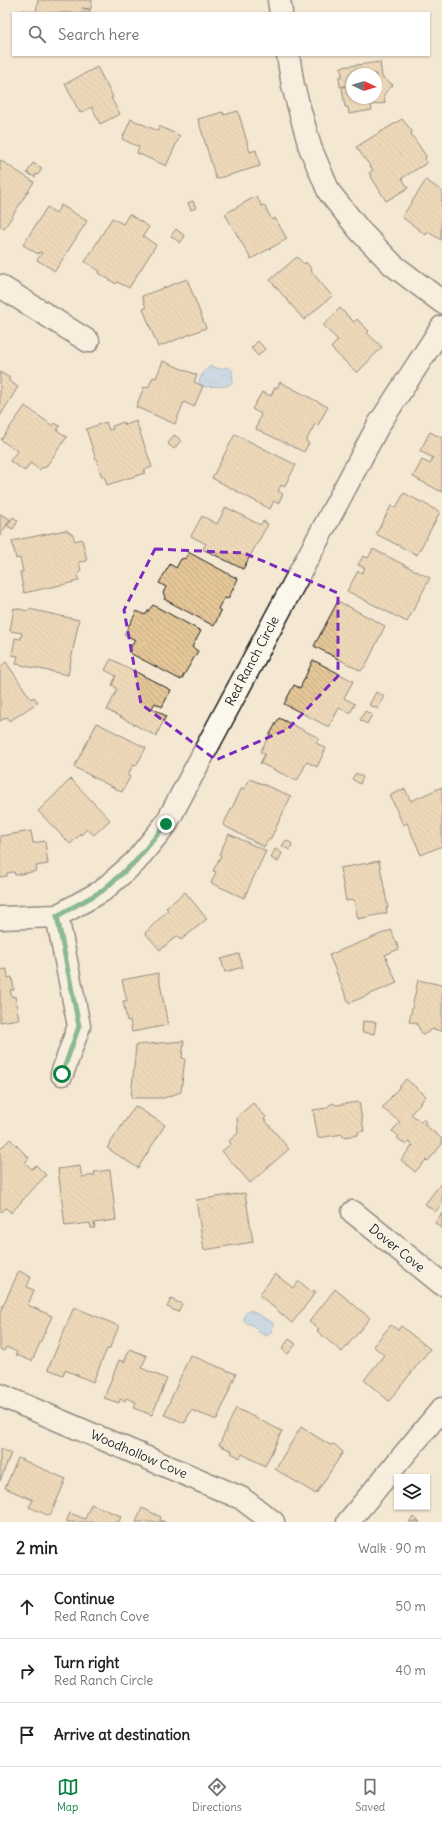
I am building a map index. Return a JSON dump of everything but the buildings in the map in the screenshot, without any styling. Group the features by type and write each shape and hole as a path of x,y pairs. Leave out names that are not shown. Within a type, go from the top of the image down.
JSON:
{"street":[{"path":"279,0 281,12"},
{"path":"288,56 293,86 310,147 329,192 360,231 393,265 442,302"},
{"path":"0,286 88,341"},
{"name":"Red Ranch Circle","path":"0,918 57,916 102,891 135,862 166,824 379,424 442,327"},
{"path":"57,916 79,1026 62,1074"},
{"name":"Dover Cove","path":"353,1212 442,1284"},
{"name":"Woodhollow Cove","path":"0,1395 241,1498 273,1522"},
{"path":"348,1522 442,1409"}],"highlighted area":[{"path":"155,549 244,553 338,593 338,676 288,729 216,760 141,704 124,610"}],"water":[{"path":"211,366 219,369 228,367 232,370 233,382 226,386 220,387 205,387 199,383 203,373"},
{"path":"251,1310 273,1323 273,1328 270,1334 266,1336 257,1331 258,1330 251,1324 244,1321 244,1316"}],"route":[{"path":"62,1074 79,1026 57,916 102,891 135,862 166,824"}]}
